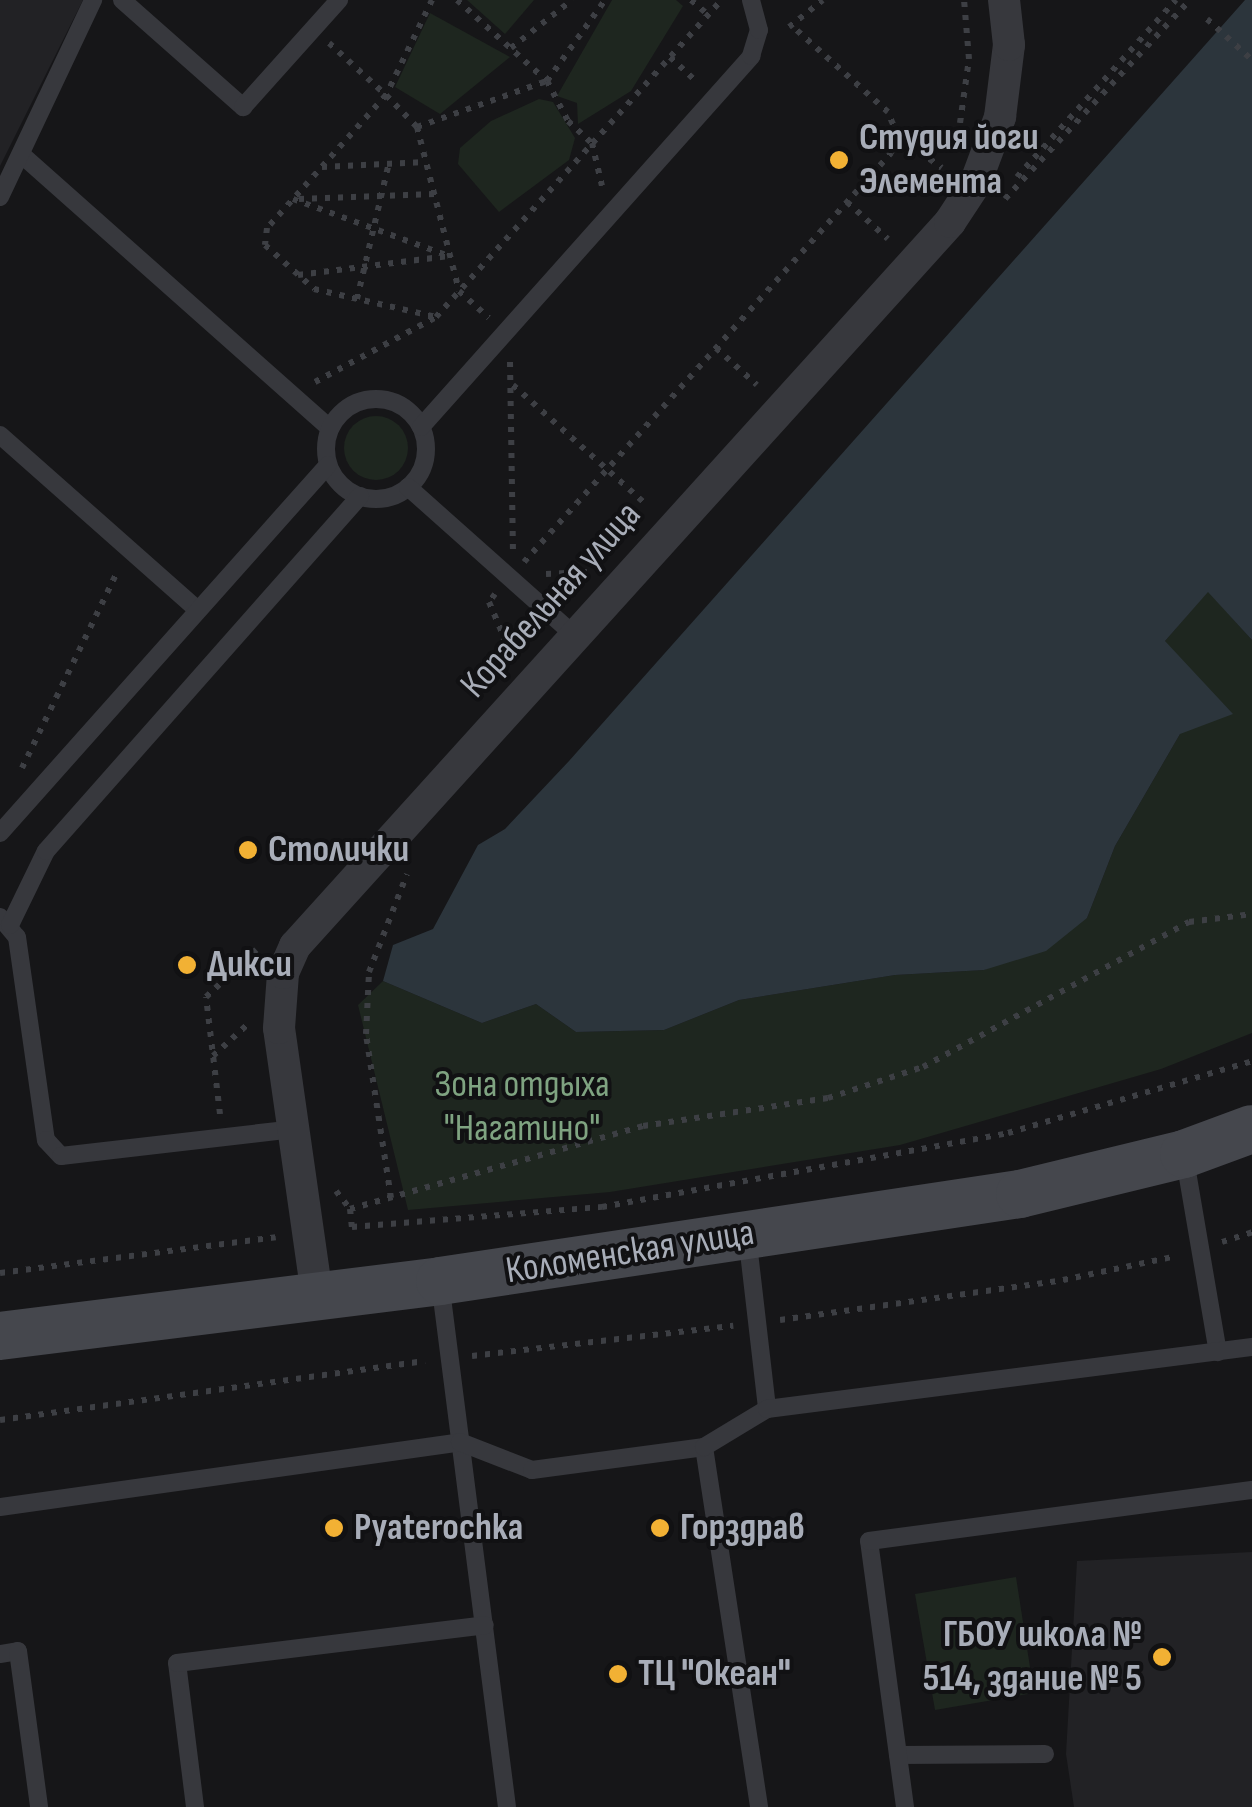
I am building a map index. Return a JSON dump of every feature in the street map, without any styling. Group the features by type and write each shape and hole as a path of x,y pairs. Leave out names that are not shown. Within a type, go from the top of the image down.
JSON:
{"street":[{"name":"Корабельная улица","path":"317,1295 278,999 294,946 963,204 1000,117 1009,45 1004,0"},
{"name":"Коломенская улица","path":"0,1336 440,1281 1020,1194 1184,1154 1252,1129"}],"lane":[{"path":"0,197 93,0"},
{"path":"122,0 243,107 339,0"},
{"path":"420,427 751,56 759,30 751,0"},
{"path":"22,155 330,428"},
{"path":"0,833 328,465 330,428 352,405 383,400 420,427 425,457 408,487 386,498 360,496 346,490 328,465"},
{"path":"0,435 198,610"},
{"path":"408,487 573,634"},
{"path":"293,1128 78,1159 50,1148 5,921 46,850 360,496"},
{"path":"1184,1154 1218,1352"},
{"path":"747,1235 766,1409"},
{"path":"440,1281 508,1807"},
{"path":"0,1508 460,1442 532,1470 704,1447 766,1409 1252,1347"},
{"path":"704,1447 759,1807"},
{"path":"906,1807 869,1541 1252,1490"},
{"path":"194,1807 177,1663 485,1625"},
{"path":"0,1654 18,1651 39,1807"},
{"path":"898,1754 1045,1754"}],"path":[{"path":"432,0 386,95 262,239 314,289 436,317"},
{"path":"457,0 547,81 562,113 592,143 608,217"},
{"path":"511,48 572,0"},
{"path":"417,128 547,81 605,0"},
{"path":"691,0 708,15"},
{"path":"292,394 436,317 721,0"},
{"path":"953,142 969,60 964,0"},
{"path":"1017,177 1176,0"},
{"path":"1006,200 1188,0"},
{"path":"1208,19 1252,60"},
{"path":"791,25 888,112 898,136 942,168 948,158"},
{"path":"313,29 417,128 460,291 506,332 514,386 512,552"},
{"path":"670,57 714,98"},
{"path":"497,675 504,638 488,602 847,202 898,136"},
{"path":"322,166 426,162"},
{"path":"356,299 389,163"},
{"path":"293,199 434,194"},
{"path":"293,199 450,256"},
{"path":"847,202 888,239"},
{"path":"298,275 450,256"},
{"path":"716,348 757,384"},
{"path":"514,386 648,506"},
{"path":"17,778 128,548"},
{"path":"524,562 555,576 581,574"},
{"path":"391,1198 366,1034 369,972 410,868"},
{"path":"350,1209 642,1126 828,1098 923,1067 1189,922 1252,914"},
{"path":"223,1139 208,990 260,946"},
{"path":"212,1056 248,1023"},
{"path":"335,1190 350,1209 352,1227 602,1207 1008,1134 1252,1061"},
{"path":"0,1420 1063,1280 1200,1250 1252,1232"},
{"path":"0,1273 277,1237"}],"shaded area":[{"path":"0,0 83,0 0,166"},
{"path":"1245,0 1252,0 1252,640 1208,592 1165,641 1233,714 1180,734 1115,846 1087,918 1046,951 984,970 895,975 739,1000 664,1030 576,1032 536,1004 482,1023 383,981 393,945 433,929 478,845 505,829 569,761"},
{"name":"ГБОУ школа № 514, здание № 5","path":"1252,1552 1252,1807 1074,1807 1066,1754 1077,1561"}],"green space":[{"path":"467,0 534,0 505,34"},
{"path":"612,0 676,0 683,6 631,91 578,124 577,103 557,96"},
{"path":"430,13 510,57 440,114 395,87"},
{"path":"539,99 553,102 575,138 569,160 499,212 458,164 460,148 491,121"},
{"path":"376,416 399,425 408,448 399,471 376,480 353,471 344,448 353,425"},
{"name":"Зона отдыха \"Нагатино\"","path":"1208,591 1252,640 1252,1033 1161,1069 900,1145 610,1192 408,1210 358,1005 383,981 482,1023 536,1004 576,1032 664,1030 739,1000 895,975 984,970 1087,918 1115,846 1180,734 1165,641"},
{"path":"1016,1577 1034,1693 935,1710 915,1594"}],"place":[{"name":"Студия йоги Элемента","path":"839,160"},
{"name":"Столички","path":"248,850"},
{"name":"Дикси","path":"187,965"},
{"name":"Pyaterochka","path":"334,1528"},
{"name":"Горздрав","path":"660,1528"},
{"name":"ГБОУ школа № 514, здание № 5","path":"1162,1657"},
{"name":"ТЦ \"Океан\"","path":"618,1674"}]}
